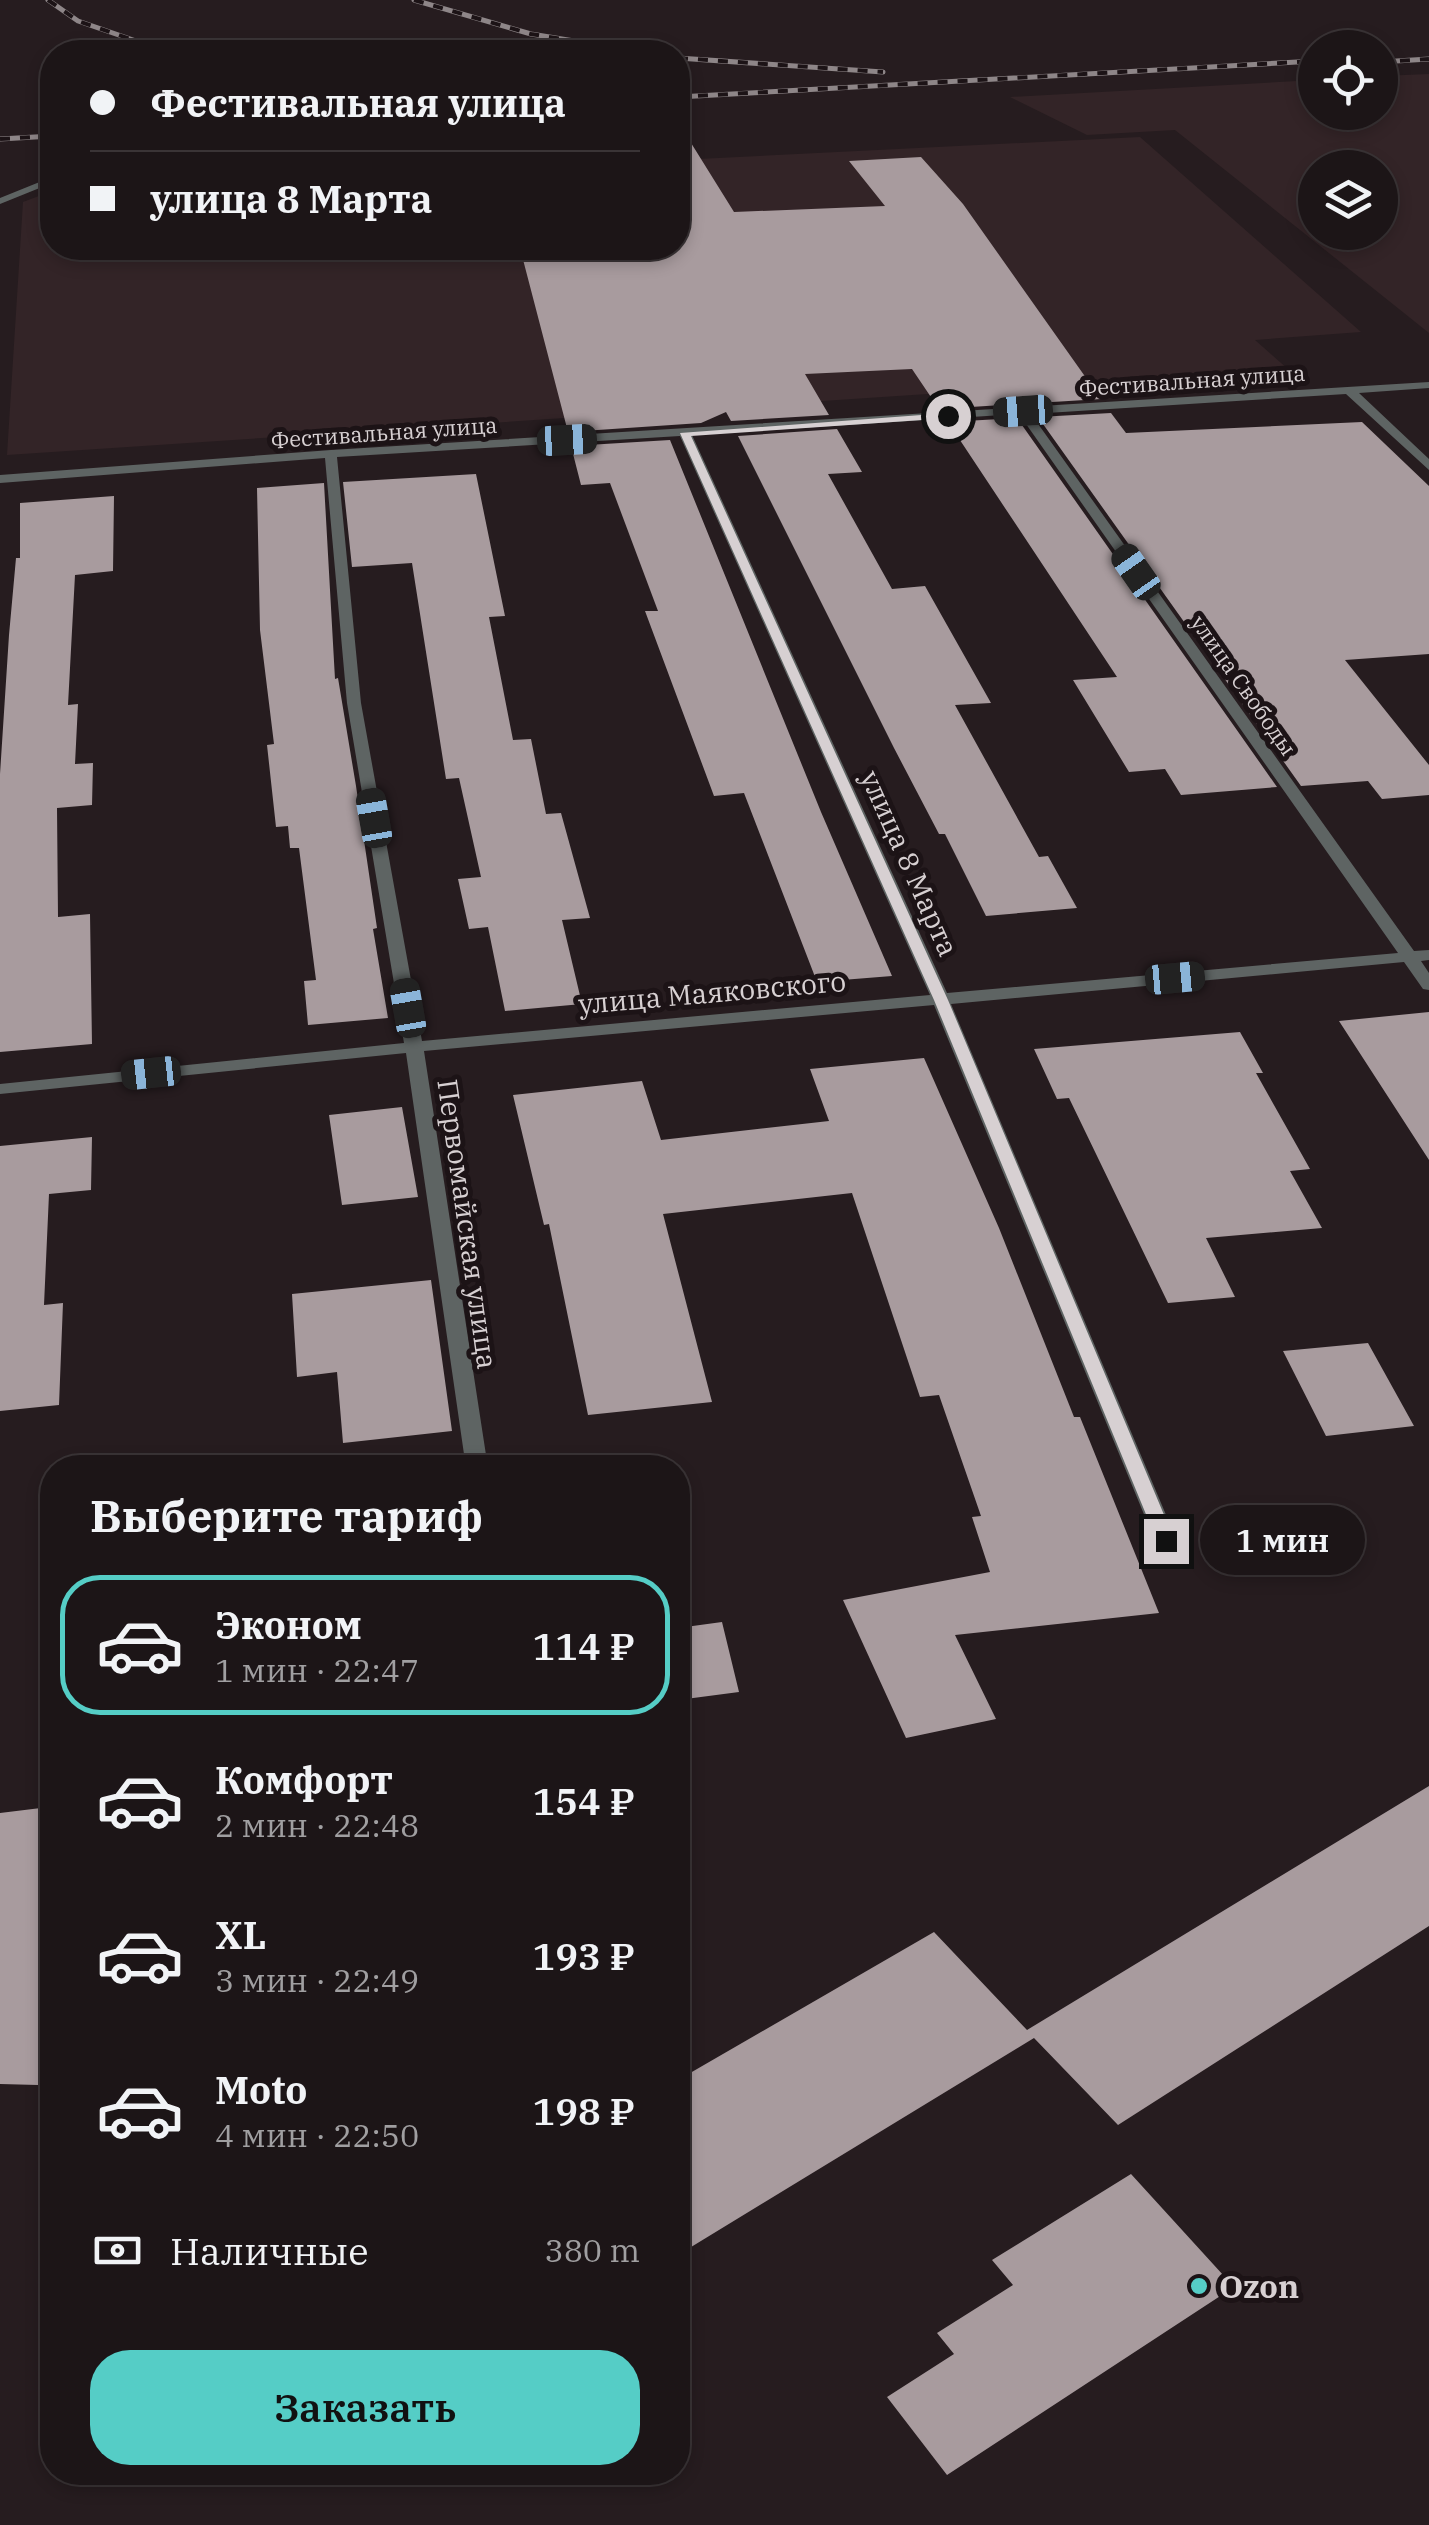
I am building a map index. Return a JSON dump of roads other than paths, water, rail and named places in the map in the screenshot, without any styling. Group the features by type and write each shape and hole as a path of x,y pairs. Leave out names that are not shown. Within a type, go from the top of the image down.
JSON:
{"street":[{"path":"0,201 40,185"},
{"name":"Фестивальная улица","path":"0,479 331,454 1429,386"},
{"path":"1349,390 1429,466"},
{"name":"улица Свободы","path":"1023,411 1429,985"},
{"name":"улица 8 Марта","path":"685,433 941,1000 1166,1541"},
{"name":"Первомайская улица","path":"331,454 354,703 414,1046 475,1455"},
{"name":"улица Маяковского","path":"0,1088 414,1046 1429,955"}],"railway":[{"path":"48,0 78,21 133,40"},
{"path":"414,0 531,34 568,40"},
{"path":"690,59 883,72"},
{"path":"1398,61 1429,59"},
{"path":"690,96 1298,62"},
{"path":"0,139 40,137"}],"place":[{"name":"Ozon","path":"1199,2286"}]}
